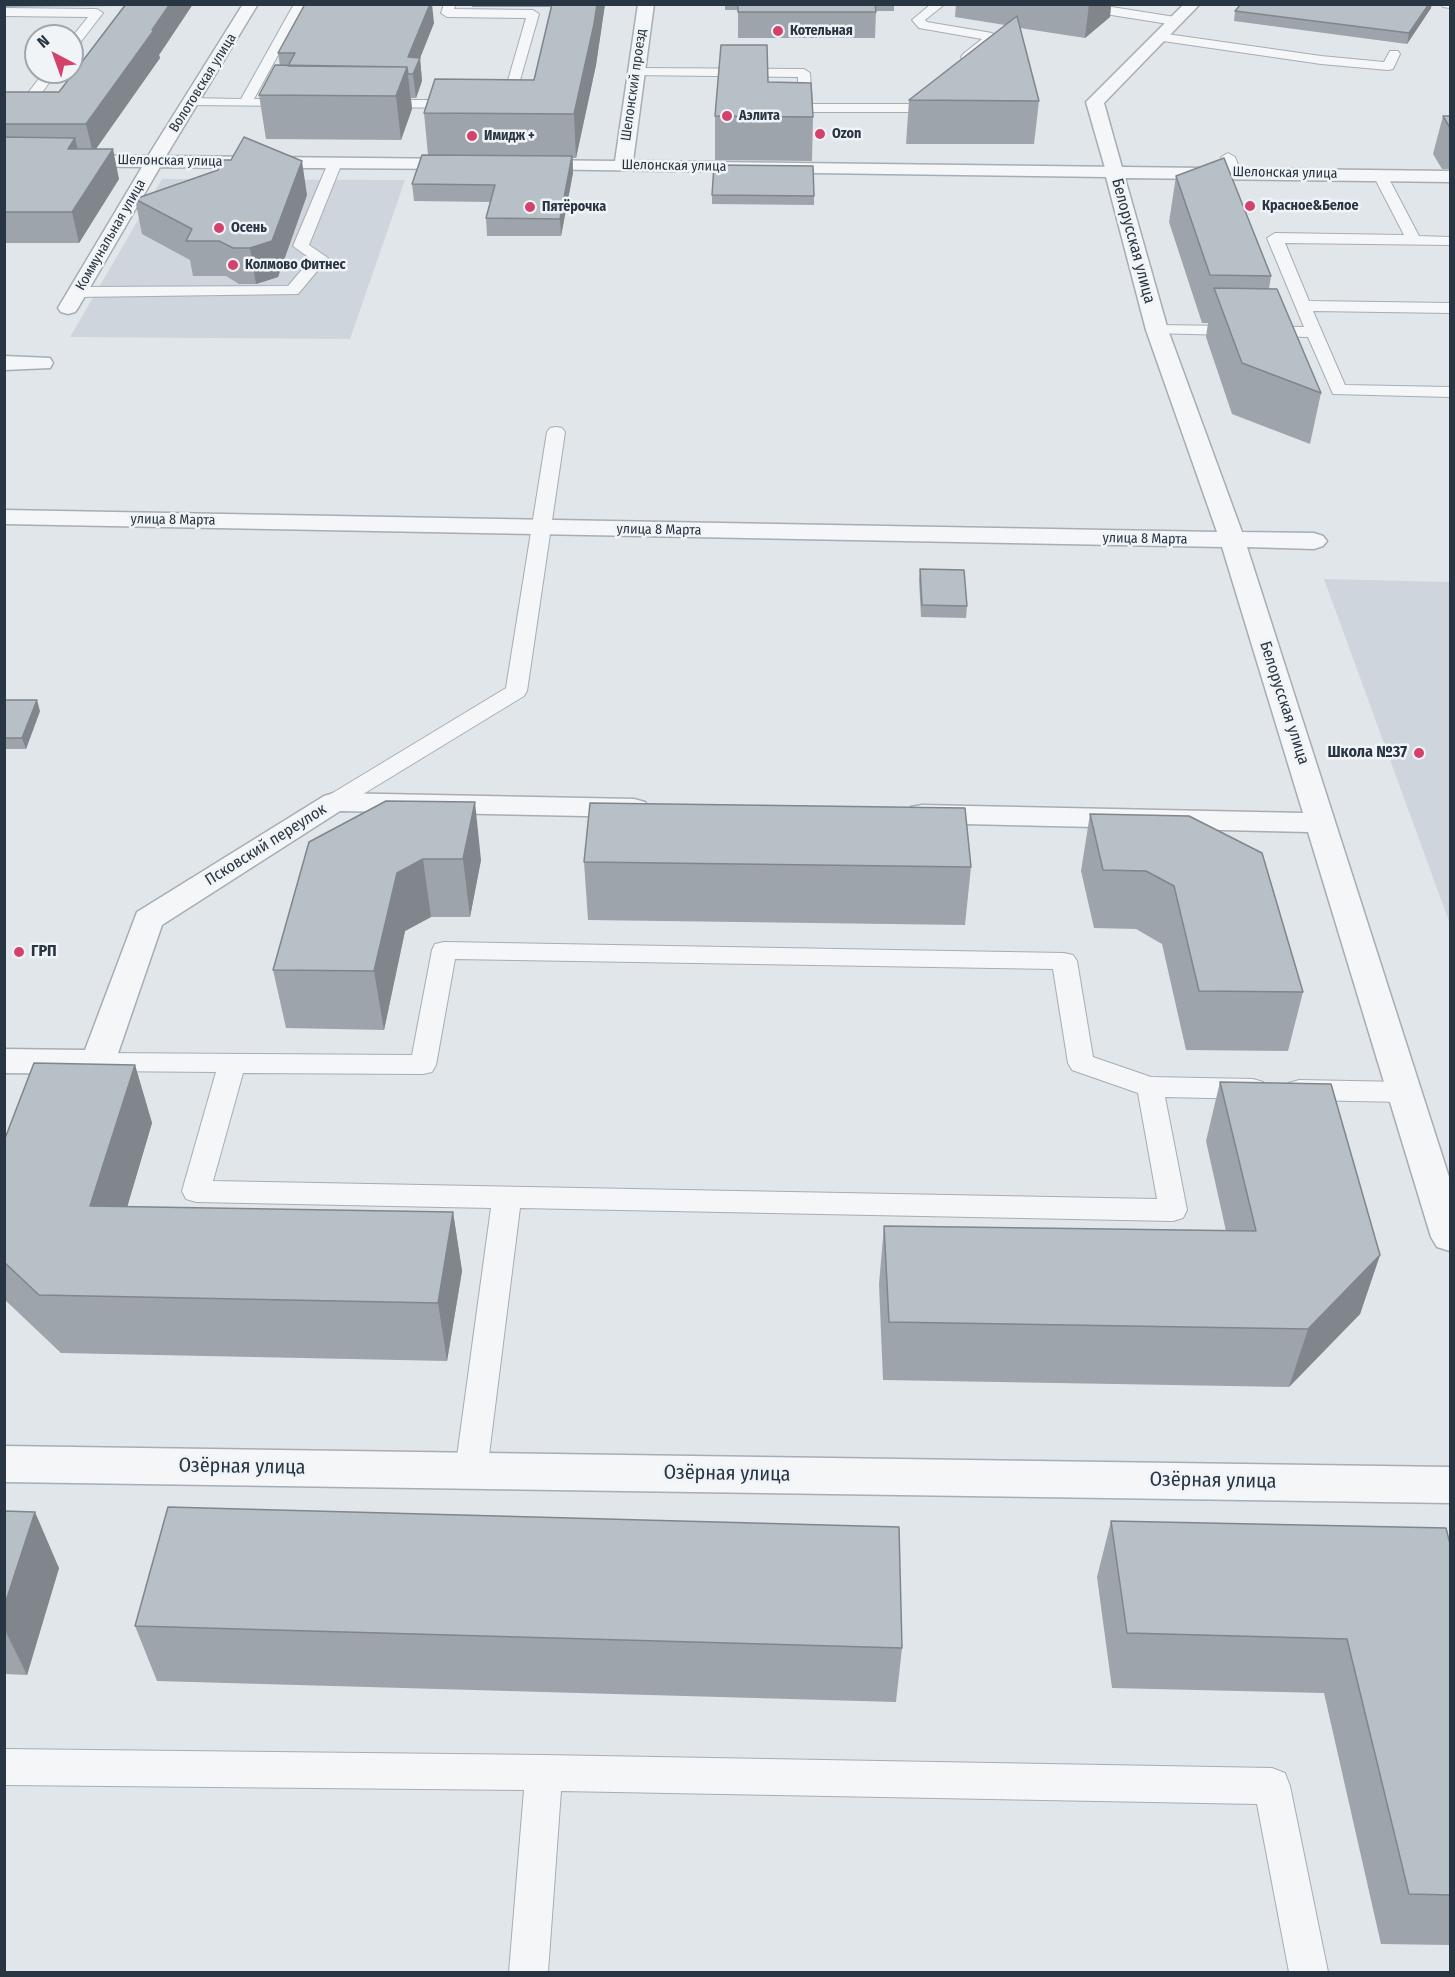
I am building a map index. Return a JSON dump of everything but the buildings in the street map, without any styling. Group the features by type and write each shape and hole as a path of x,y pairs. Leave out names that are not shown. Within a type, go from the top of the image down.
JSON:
{"street":[{"name":"Волотовская улица","path":"154,161 251,4"},
{"name":"Шелонский проезд","path":"623,165 646,4"},
{"path":"1160,37 1193,4"},
{"name":"Белорусская улица","path":"1160,37 1095,102 1157,330 1232,540 1450,1237"},
{"name":"Шелонская улица","path":"4,160 484,164"},
{"name":"Коммунальная улица","path":"73,300 154,161"},
{"name":"Шелонская улица","path":"507,164 1114,171 1231,165 1380,175 1450,176"},
{"path":"4,363 42,363"},
{"name":"улица 8 Марта","path":"4,517 1314,541"},
{"name":"Псковский переулок","path":"98,1062 148,919 334,802 656,808"},
{"path":"894,813 1322,823"},
{"path":"4,1061 98,1062"},
{"name":"Озёрная улица","path":"4,1464 1450,1485"}],"lane":[{"path":"245,103 300,4"},
{"path":"364,104 507,105 533,14 447,13 450,4"},
{"path":"939,4 918,20 923,25 992,37 958,64"},
{"path":"1067,4 1175,21"},
{"path":"9,10 97,13 84,30"},
{"path":"1160,37 1321,60 1388,66 1394,54"},
{"path":"636,72 804,73 805,108 934,108 932,85"},
{"path":"4,110 22,110 42,84"},
{"path":"190,102 304,103"},
{"path":"73,300 292,291 320,258 301,246 335,163"},
{"path":"1380,175 1414,240"},
{"path":"1450,241 1275,238 1339,390 1450,392"},
{"path":"1303,306 1450,308"},
{"path":"1157,330 1314,332"},
{"path":"334,802 516,691 556,432"},
{"path":"98,1062 423,1065 444,950 1064,961 1081,1064 1150,1087 1404,1092"},
{"path":"232,1063 196,1191 1173,1210 1150,1087"},
{"path":"471,1471 507,1197"},
{"path":"4,1767 544,1773 1272,1786 1308,1972"},
{"path":"528,1972 544,1773"}],"shaded area":[{"path":"162,179 405,180 350,339 70,337"},
{"name":"Школа №37","path":"1324,579 1450,582 1450,924"}],"place":[{"name":"Котельная","path":"778,31"},
{"name":"Аэлита","path":"727,116"},
{"name":"Ozon","path":"820,134"},
{"name":"Имидж +","path":"472,136"},
{"name":"Красное&Белое","path":"1250,206"},
{"name":"Пятёрочка","path":"530,207"},
{"name":"Осень","path":"219,228"},
{"name":"Колмово Фитнес","path":"233,265"},
{"name":"Школа №37","path":"1419,753"},
{"name":"ГРП","path":"19,952"}]}
